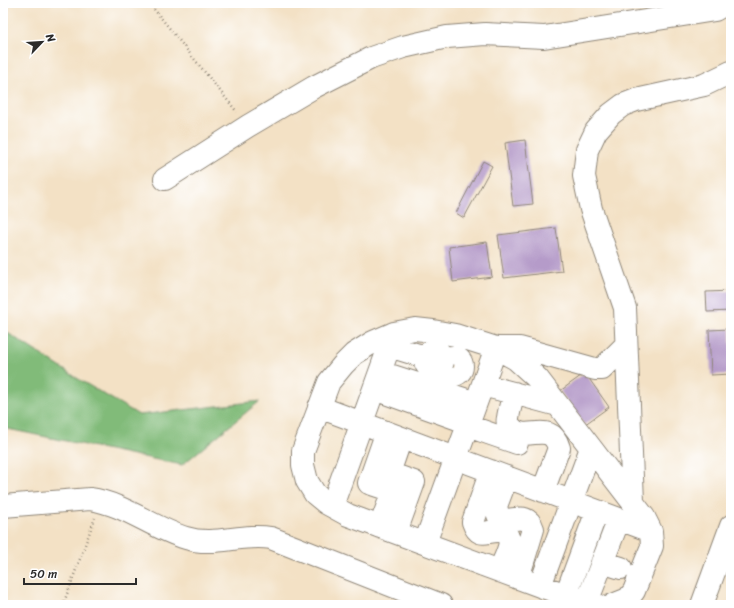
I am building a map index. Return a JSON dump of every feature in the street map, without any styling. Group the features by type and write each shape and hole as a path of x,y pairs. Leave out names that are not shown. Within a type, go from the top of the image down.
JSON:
{"street":[{"path":"165,179 248,126 314,87 371,58 403,47 447,37 485,34 544,37 715,10 727,3"},
{"path":"633,502 626,345 626,308 591,209 584,176 587,150 596,131 611,114 623,105 636,100 704,86 731,72"},
{"path":"613,605 628,599 634,590 652,546 650,531 644,517 538,379 516,359 496,348 455,335 416,330 391,340 373,342 354,354 328,382 303,451 303,466 307,481 315,494 348,515 592,604 612,565 619,519"},
{"path":"391,340 443,364 481,389"},
{"path":"332,506 391,340"},
{"path":"496,348 520,348 595,370 602,369 626,345"},
{"path":"425,542 496,348"},
{"path":"377,380 514,393 558,405"},
{"path":"377,380 504,443"},
{"path":"514,393 507,419 508,424 513,430 525,435 536,432 550,434 554,438 559,448 543,491"},
{"path":"319,407 650,531"},
{"path":"388,529 393,491 369,483 394,435"},
{"path":"540,586 591,448"},
{"path":"499,474 473,522 474,527 482,533 487,534 499,531 508,536 510,542 509,574"},
{"path":"3,506 90,499 116,505 141,519 185,538 202,542 261,536 271,538 442,605"},
{"path":"566,595 573,561 581,539 596,511"},
{"path":"702,605 731,526"}],"path":[{"path":"150,3 248,126"},
{"path":"63,605 101,501"}],"green space":[{"path":"3,330 80,380 139,415 260,401 182,465 3,428"}],"building":[{"path":"525,140 533,204 513,206 505,143"},
{"path":"483,161 492,166 464,218 456,213"},
{"path":"556,228 562,271 504,278 498,235"},
{"path":"487,242 492,277 453,282 449,247"},
{"path":"731,291 731,311 707,312 706,292"},
{"path":"730,329 731,374 711,375 709,330"},
{"path":"585,373 609,407 584,425 560,391"}]}
